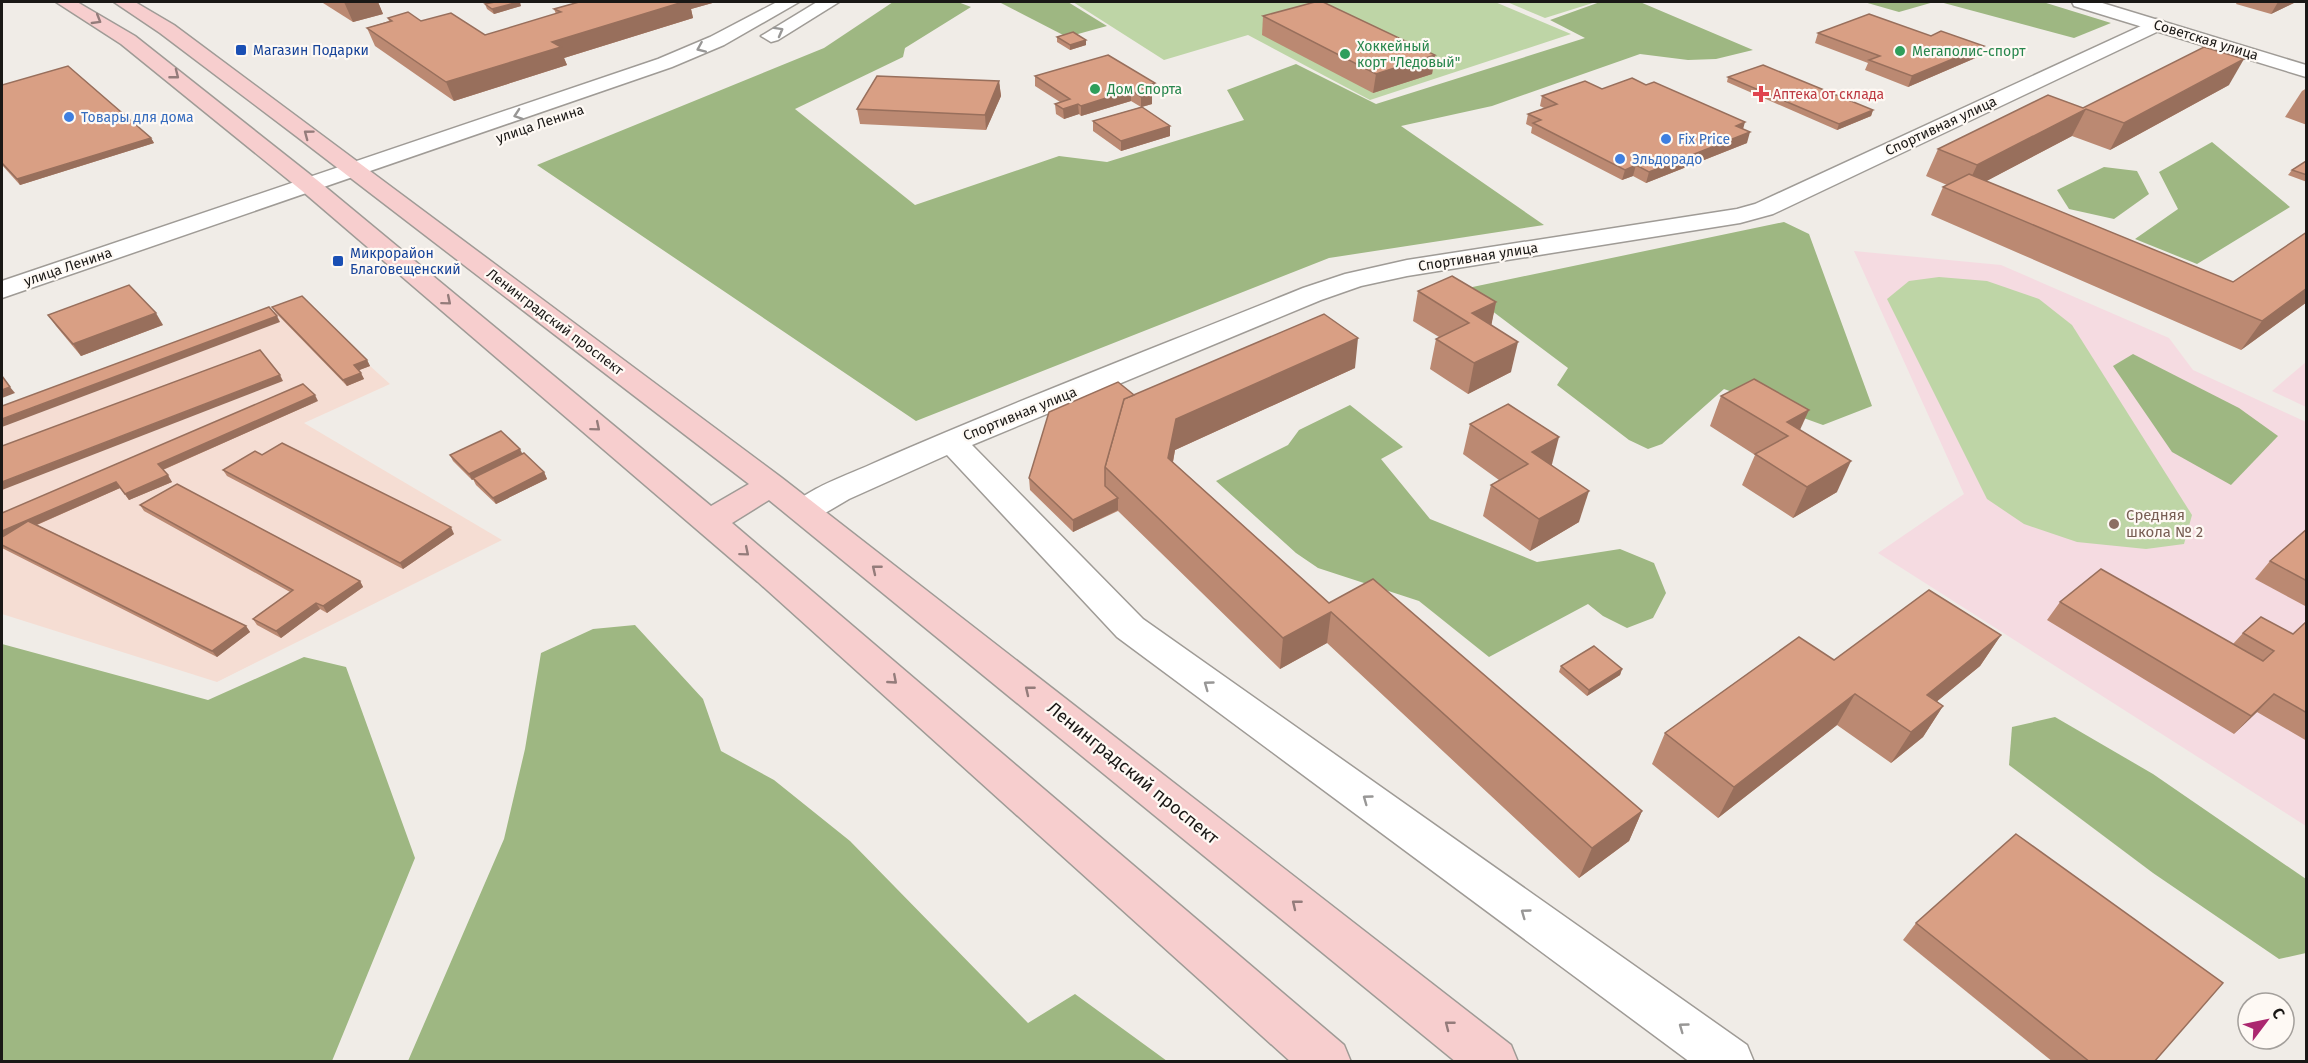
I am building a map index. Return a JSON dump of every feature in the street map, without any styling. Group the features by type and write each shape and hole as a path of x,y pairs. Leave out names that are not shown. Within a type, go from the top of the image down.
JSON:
{"main road":[{"path":"65,2 128,40 316,190 709,522 1327,1062"},
{"name":"Ленинградский проспект","path":"123,2 167,29 771,485 1494,1062"},
{"path":"128,40 167,29"},
{"path":"709,522 771,485"}],"street":[{"name":"улица Ленина","path":"362,176 665,63 717,41 790,2"},
{"name":"улица Ленина","path":"2,290 238,209 316,190 565,116 720,59 776,34 830,2"},
{"name":"Советская улица","path":"2081,2 2118,4 2307,57"},
{"name":"Советская улица","path":"2118,4 2156,25 2307,71"},
{"name":"Спортивная улица","path":"804,511 838,492 952,442 1312,294 1354,280 1407,268 1740,216 1764,209 2156,25"},
{"path":"952,442 1130,628 1730,1062"}],"shaded area":[{"name":"Средняя школа № 2","path":"1854,251 2001,265 2169,338 2193,370 2306,422 2306,826 1878,553 1964,494"},
{"path":"298,301 390,384 304,423 502,540 217,682 2,614 2,419"},
{"path":"2306,362 2306,407 2272,391"}],"green space":[{"path":"893,2 958,2 971,7 905,48 903,57 795,109 915,205 1059,156 1107,162 1244,120 1227,90 1296,64 1376,104 1585,38 1550,20 1600,2 1640,2 1753,50 1716,59 1688,60 1640,54 1492,106 1401,126 1544,225 1329,258 916,421 537,165 824,48"},
{"path":"999,2 1068,2 1107,26 1067,37"},
{"path":"1073,2 1495,2 1571,34 1370,100 1248,35 1164,60"},
{"path":"1507,2 1596,2 1545,18"},
{"path":"1864,2 1934,2 1899,12"},
{"path":"1940,2 2043,2 2111,23 2074,38"},
{"path":"2212,142 2290,207 2197,264 2135,239 2178,209 2159,172"},
{"path":"2104,167 2137,171 2149,194 2114,219 2069,209 2057,190"},
{"path":"1784,222 1809,234 1872,406 1823,425 1724,389 1662,444 1648,449 1629,440 1557,385 1568,368 1463,289"},
{"path":"1939,277 1987,281 2039,299 2072,325 2192,515 2184,544 2146,549 2077,542 2024,524 1987,499 1887,299 1909,281"},
{"path":"2133,354 2239,408 2278,436 2231,485 2172,452 2113,366"},
{"path":"1350,405 1403,447 1381,459 1430,519 1537,562 1620,549 1654,563 1666,593 1653,618 1627,628 1603,616 1588,604 1489,657 1419,601 1318,568 1296,553 1216,481 1288,445 1299,430"},
{"path":"635,625 703,699 721,751 774,780 850,841 1028,1023 1075,994 1167,1061 408,1061 504,839 525,749 541,653 593,629"},
{"path":"2,644 208,700 304,657 346,667 415,858 332,1061 2,1061"},
{"path":"2055,717 2153,774 2306,879 2306,953 2279,959 2153,873 2009,765 2012,727"}],"building":[{"path":"518,2 492,9 485,4"},
{"path":"579,2 683,2 552,42 561,47 446,82 367,28 392,21 388,18 408,12 421,21 451,13 485,35 561,12 554,9"},
{"path":"1315,2 1323,2 1435,55 1376,74 1263,16"},
{"name":"Мегаполис-спорт","path":"1869,14 1931,36 1941,31 1984,46 1912,76 1869,60 1880,56 1818,33"},
{"path":"1073,32 1086,40 1070,45 1057,37"},
{"path":"2204,47 2244,59 2124,123 2086,109 1977,165 1938,149 2048,95 2083,108"},
{"name":"Дом Спорта","path":"1108,55 1155,83 1141,87 1152,93 1141,97 1131,90 1081,106 1078,104 1063,109 1055,104 1070,99 1035,76"},
{"path":"1763,65 1873,110 1839,124 1728,77"},
{"path":"68,66 151,138 17,179 2,163 2,85"},
{"path":"877,76 999,81 985,115 857,109"},
{"path":"1632,78 1646,85 1654,82 1745,122 1736,126 1750,132 1649,172 1636,165 1625,170 1533,123 1541,120 1528,114 1557,104 1542,96 1585,81 1602,89"},
{"path":"1142,107 1170,126 1121,141 1093,121"},
{"path":"2306,161 2307,175 2292,170"},
{"path":"1969,174 2233,282 2307,232 2307,288 2262,321 1943,187"},
{"path":"1452,276 1496,302 1472,313 1518,342 1474,363 1436,339 1469,323 1418,291"},
{"path":"129,285 156,313 73,344 48,315"},
{"path":"302,296 367,360 354,365 361,373 343,380 272,307"},
{"path":"269,307 277,316 2,419 2,406"},
{"path":"1324,314 1358,338 1176,419 1168,458 1329,603 1373,579 1642,811 1592,848 1331,612 1283,638 1105,467 1124,399"},
{"path":"260,350 280,375 2,482 2,446"},
{"path":"2,376 10,387 2,390"},
{"path":"1754,379 1809,410 1787,422 1851,461 1807,487 1755,454 1788,436 1721,396"},
{"path":"1118,382 1134,395 1124,399 1105,467 1105,486 1118,498 1073,520 1029,478 1049,412"},
{"path":"303,384 315,395 158,464 168,475 125,494 116,482 2,531 2,513"},
{"path":"1508,404 1559,437 1532,452 1589,491 1539,519 1491,485 1528,464 1470,424"},
{"path":"501,431 520,449 469,474 450,455"},
{"path":"282,443 451,527 400,563 223,470 255,451 262,455"},
{"path":"524,453 544,472 493,498 473,478"},
{"path":"177,484 360,581 323,606 316,603 276,631 253,619 293,590 140,505"},
{"path":"28,521 246,626 212,651 2,545 2,537"},
{"path":"2307,529 2307,581 2270,561"},
{"path":"2101,569 2263,661 2274,651 2243,633 2261,617 2293,634 2307,621 2307,713 2274,694 2251,716 2060,602"},
{"path":"1929,590 2001,635 1927,695 1943,706 1911,732 1855,694 1734,787 1665,733 1799,637 1834,660"},
{"path":"1594,646 1622,669 1589,690 1561,666"},
{"path":"2016,834 2223,983 2154,1062 2090,1062 1916,923"}],"place":[{"name":"Магазин Подарки","path":"241,50"},
{"name":"Мегаполис-спорт","path":"1900,51"},
{"name":"Хоккейный корт \"Ледовый\"","path":"1345,54"},
{"name":"Дом Спорта","path":"1095,89"},
{"name":"Аптека от склада","path":"1761,94"},
{"name":"Товары для дома","path":"69,117"},
{"name":"Fix Price","path":"1666,139"},
{"name":"Эльдорадо","path":"1620,159"},
{"name":"Микрорайон Благовещенский","path":"338,261"},
{"name":"Средняя школа № 2","path":"2114,524"}]}
